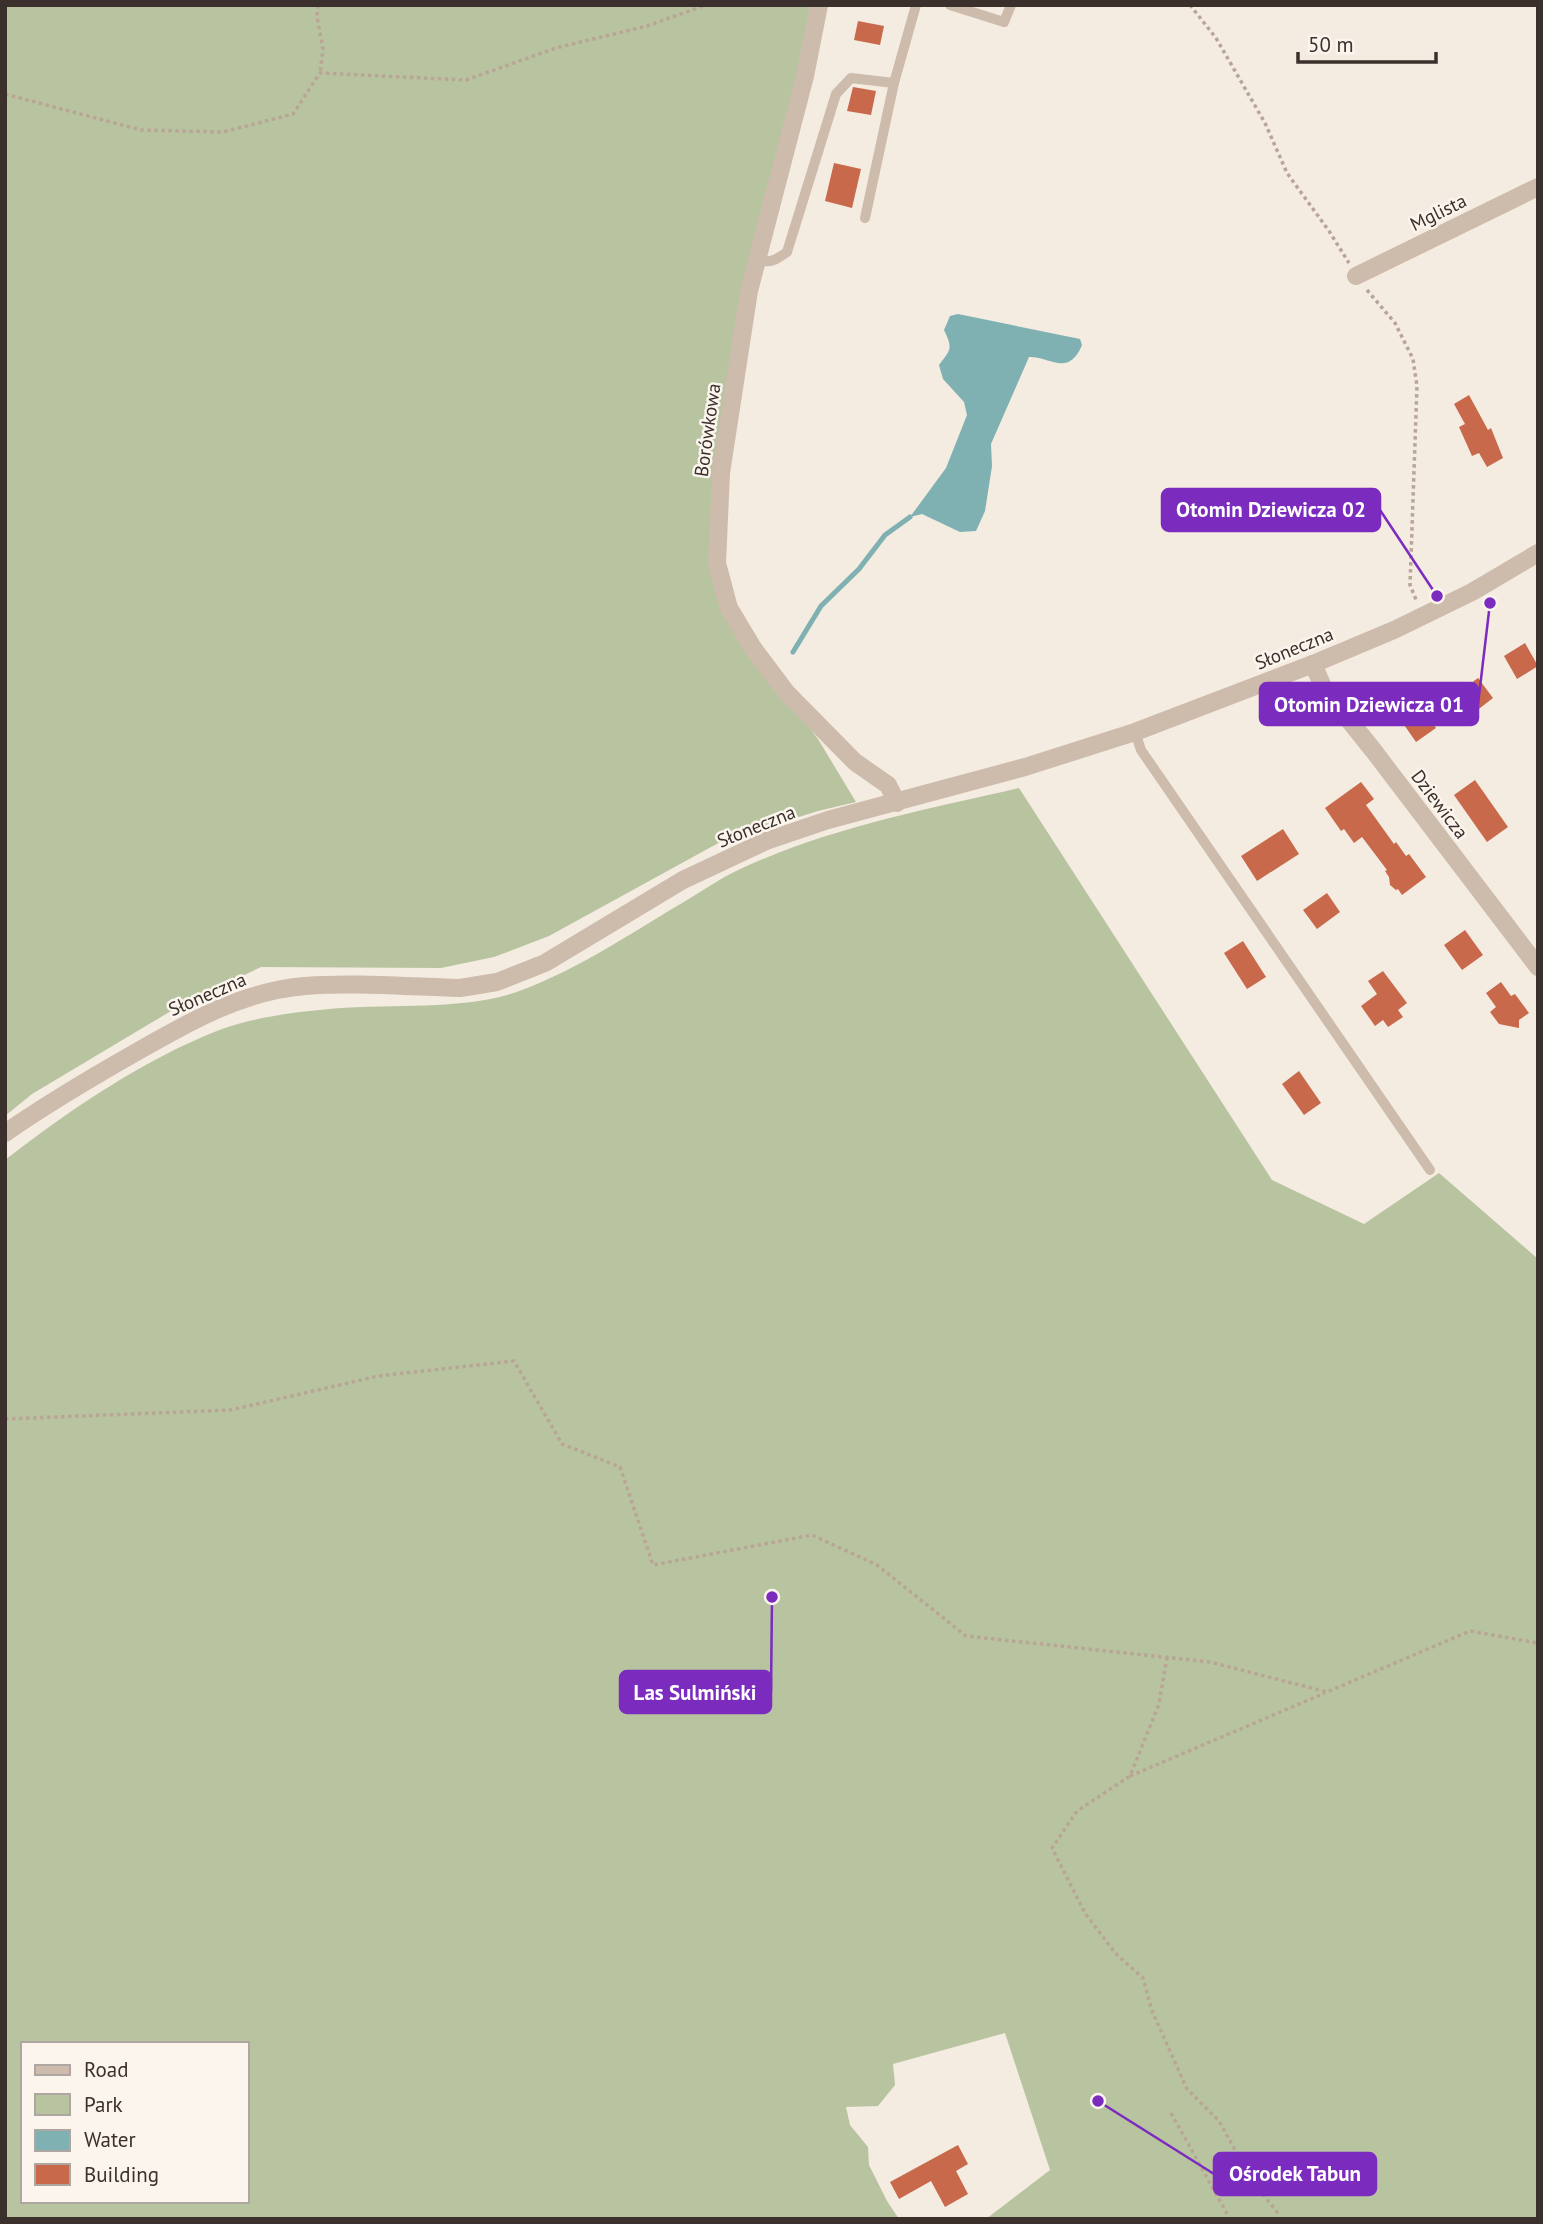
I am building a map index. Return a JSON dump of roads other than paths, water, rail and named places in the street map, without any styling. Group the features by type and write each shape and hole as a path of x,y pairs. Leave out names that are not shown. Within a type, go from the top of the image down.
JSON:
{"street":[{"name":"Borówkowa","path":"819,5 805,76 749,292 721,473 717,563 729,608 753,648 786,692 855,762 888,785 897,803"},
{"name":"Mglista","path":"1356,276 1538,187"},
{"name":"Słoneczna","path":"5,1133 40,1108 85,1082 178,1029 227,1005 262,993 305,986 460,988 497,982 545,963 683,880 766,841 828,820 1025,767 1135,732 1312,664 1423,617 1506,574 1538,553"},
{"name":"Dziewicza","path":"1312,664 1324,688 1538,967"}],"lane":[{"path":"865,218 894,83 916,5"},
{"path":"950,5 1004,22 1011,5"},
{"path":"757,259 766,262 776,260 787,251 836,94 851,78 894,83"},
{"path":"1135,732 1141,750 1430,1170"}],"water":[{"path":"958,314 1080,339 1082,345 1077,355 1065,363 1029,357 991,444 992,466 985,511 976,531 960,532 922,514 910,517 946,468 967,415 964,402 943,379 939,365 949,349 944,330 950,316"}],"waterway":[{"path":"793,652 821,606 859,569 885,535 910,517"}],"place":[{"name":"Otomin Dziewicza 02","path":"1437,596"},
{"name":"Otomin Dziewicza 01","path":"1490,603"},
{"name":"Las Sulmiński","path":"772,1597"},
{"name":"Ośrodek Tabun","path":"1098,2101"}]}
